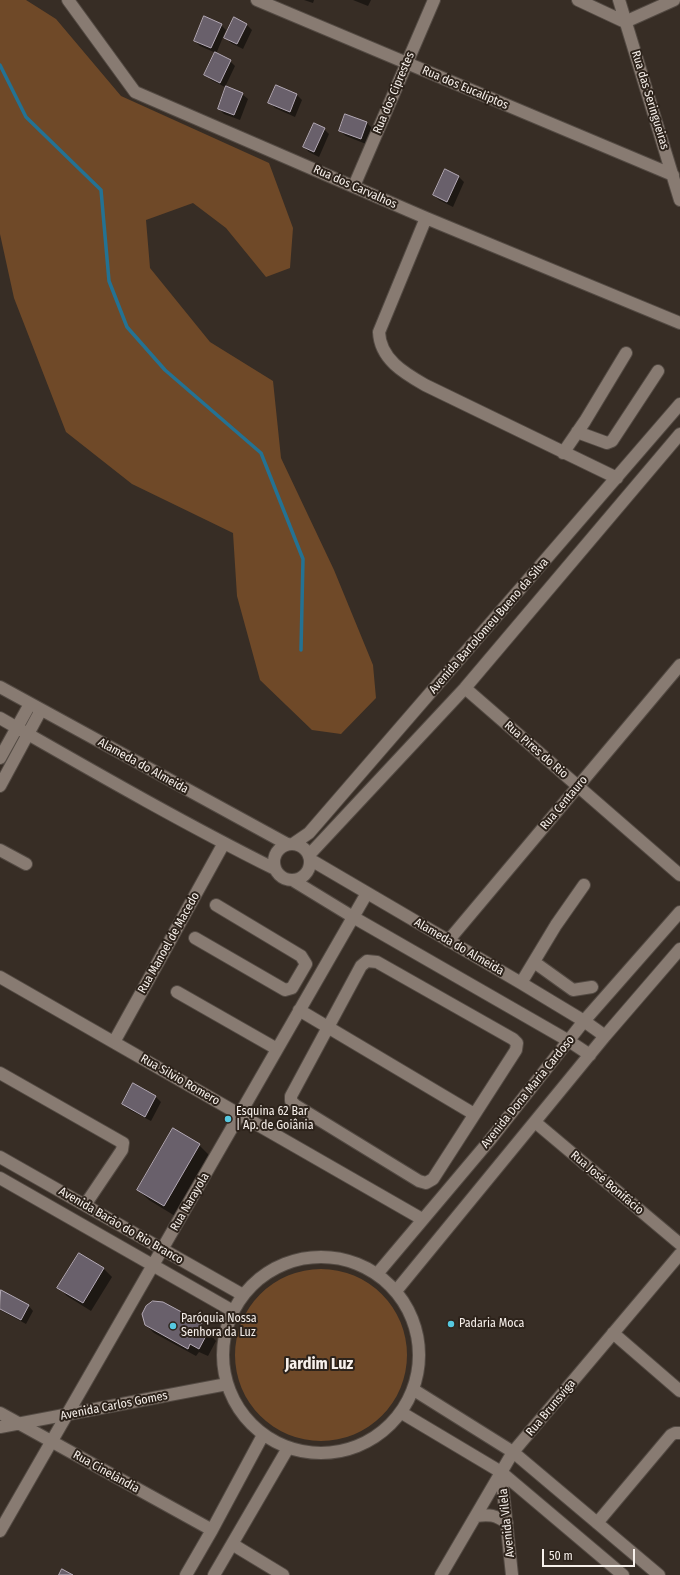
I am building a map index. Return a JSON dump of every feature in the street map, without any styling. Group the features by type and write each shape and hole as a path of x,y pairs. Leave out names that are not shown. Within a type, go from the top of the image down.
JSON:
{"street":[{"name":"Rua dos Carvalhos","path":"68,0 135,92 426,218 680,323"},
{"name":"Rua dos Eucaliptos","path":"256,0 673,175"},
{"name":"Rua dos Ciprestes","path":"354,186 434,0"},
{"path":"578,0 625,22 674,0"},
{"name":"Rua das Seringueiras","path":"619,0 680,200"},
{"path":"426,218 379,332 379,342 384,353 398,368 425,386 617,478"},
{"path":"563,453 626,352"},
{"path":"577,432 607,443 612,441 658,371"},
{"name":"Avenida Bartolomeu Bueno da Silva","path":"290,844 308,833 680,404"},
{"name":"Avenida Bartolomeu Bueno da Silva","path":"310,858 465,688 680,434"},
{"name":"Rua Centauro","path":"448,941 680,665"},
{"name":"Alameda do Almeida","path":"0,687 290,844"},
{"name":"Rua Pires do Rio","path":"465,688 680,875"},
{"path":"0,786 23,731 30,704"},
{"path":"0,758 41,710"},
{"path":"0,718 224,844 275,869 282,878 294,881 353,917 569,1041 590,1055"},
{"name":"Rua Manoel de Macedo","path":"114,1042 224,844"},
{"path":"275,869 274,859 278,850 290,844 303,847 310,858 309,870 303,878 294,881"},
{"path":"0,850 26,864"},
{"name":"Alameda do Almeida","path":"310,858 584,1021 605,1036"},
{"path":"521,983 584,885"},
{"name":"Rua Narayola","path":"0,1530 163,1250 367,893"},
{"path":"195,938 285,990 292,988 306,964 301,956 216,905"},
{"name":"Avenida Dona Maria Cardoso","path":"377,1274 490,1140 584,1021 680,912"},
{"name":"Avenida Dona Maria Cardoso","path":"396,1291 605,1036 680,948"},
{"path":"372,961 513,1039 517,1043 516,1050 430,1182 423,1183 295,1105 291,1101 291,1096 329,1026 361,966 372,961"},
{"path":"534,962 573,990 592,987"},
{"name":"Rua Silvio Romero","path":"0,977 422,1219"},
{"path":"298,977 314,985"},
{"path":"177,992 277,1049"},
{"path":"299,1010 329,1026 474,1114"},
{"path":"0,1073 123,1143 122,1150 85,1205"},
{"name":"Rua José Bonifácio","path":"535,1122 680,1244"},
{"name":"Avenida Barão do Rio Branco","path":"0,1157 243,1295"},
{"name":"Avenida Barão do Rio Branco","path":"0,1178 233,1311"},
{"name":"Rua Brunsviga","path":"441,1575 513,1452 680,1254"},
{"path":"320,1256 350,1261 377,1274 396,1291 410,1313 418,1338 420,1364 414,1390 402,1413 380,1436 351,1450 319,1454 288,1448 263,1435 247,1420 235,1403 227,1384 223,1360 225,1335 233,1311 243,1295 264,1274 291,1261 320,1256"},
{"path":"613,1333 680,1391"},
{"name":"Avenida Carlos Gomes","path":"0,1427 227,1384"},
{"path":"414,1390 513,1452 659,1575"},
{"name":"Rua Cinelândia","path":"0,1413 212,1530"},
{"path":"402,1413 501,1472 622,1575"},
{"path":"597,1523 671,1435 676,1433 680,1434"},
{"path":"186,1575 263,1435"},
{"path":"214,1575 288,1448"},
{"name":"Avenida Vilela","path":"501,1472 512,1575"},
{"path":"476,1516 488,1514 497,1516 507,1523"},
{"path":"232,1544 283,1575"}],"shaded area":[{"path":"0,0 26,0 56,19 121,96 269,163 293,228 290,268 266,277 226,228 193,203 146,220 150,268 210,342 273,381 281,458 334,570 373,665 376,698 341,734 312,730 260,680 237,596 233,533 132,484 66,432 14,298 0,234"},
{"path":"313,1269 329,1269 346,1272 362,1279 376,1288 388,1300 397,1314 404,1330 407,1355 406,1372 401,1388 388,1410 376,1422 362,1431 346,1438 329,1441 313,1441 296,1438 280,1431 266,1422 254,1410 245,1396 238,1380 235,1363 235,1347 238,1330 245,1314 254,1300 266,1288 280,1279 296,1272"}],"building":[{"path":"204,16 222,24 211,48 194,41"},
{"path":"234,17 247,24 237,44 224,38"},
{"path":"215,52 231,60 220,83 204,75"},
{"path":"276,85 297,94 290,112 268,103"},
{"path":"226,86 243,93 234,115 218,109"},
{"path":"345,114 367,122 361,139 339,131"},
{"path":"314,123 325,128 314,152 303,147"},
{"path":"445,169 459,176 447,202 433,195"},
{"path":"133,1083 156,1096 145,1117 122,1104"},
{"path":"173,1128 200,1144 164,1206 137,1190"},
{"path":"79,1253 104,1268 83,1303 57,1288"},
{"path":"1,1290 29,1305 21,1320 0,1309"},
{"name":"Paróquia Nossa Senhora da Luz","path":"153,1301 163,1302 202,1323 199,1327 208,1332 199,1349 190,1344 188,1349 145,1325 142,1314 146,1306"},
{"path":"62,1569 73,1575 59,1575"}],"waterway":[{"path":"0,65 26,117 101,190 109,281 127,327 165,370 261,453 303,559 301,650"}],"place":[{"name":"Esquina 62 Bar | Ap. de Goiânia","path":"228,1119"},
{"name":"Padaria Moca","path":"451,1324"},
{"name":"Paróquia Nossa Senhora da Luz","path":"173,1326"}],"district":[{"name":"Jardim Luz","path":"319,1365"}]}
